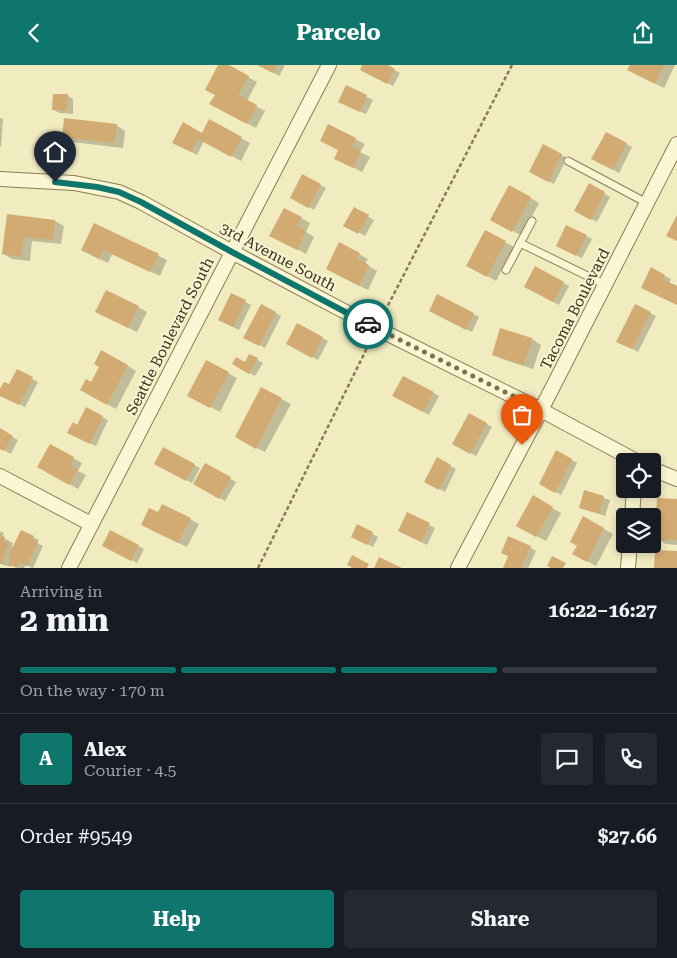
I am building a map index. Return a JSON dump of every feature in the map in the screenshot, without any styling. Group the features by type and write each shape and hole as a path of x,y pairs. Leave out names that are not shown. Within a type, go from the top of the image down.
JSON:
{"street":[{"name":"Seattle Boulevard South","path":"68,568 329,65"},
{"name":"Tacoma Boulevard","path":"458,568 677,145"},
{"name":"3rd Avenue South","path":"0,179 74,183 119,192 162,213 376,328 541,410 621,453"},
{"path":"661,473 677,479"},
{"path":"0,476 91,524"},
{"path":"628,568 629,553"}],"lane":[{"path":"568,161 647,203"},
{"path":"506,270 532,221"},
{"path":"520,243 606,285"}],"building":[{"path":"218,65 229,65 249,76 238,95 257,105 247,124 209,104 215,95 205,90"},
{"path":"257,65 277,65 273,73"},
{"path":"362,65 388,65 395,69 387,84 360,70"},
{"path":"630,65 664,65 655,84 627,70"},
{"path":"346,85 367,95 360,112 338,102"},
{"path":"53,94 68,94 67,111 52,110"},
{"path":"64,118 117,124 114,143 62,137"},
{"path":"209,119 242,137 231,157 198,139 191,152 172,143 183,122 202,133"},
{"path":"328,124 356,138 352,147 361,151 353,168 334,159 338,150 320,141"},
{"path":"606,132 627,143 613,170 591,159"},
{"path":"543,144 562,154 548,182 529,172"},
{"path":"302,174 321,184 308,208 290,198"},
{"path":"589,183 605,192 591,220 574,211"},
{"path":"509,185 531,197 512,232 490,220"},
{"path":"354,207 369,215 358,234 343,226"},
{"path":"284,208 302,217 297,226 306,231 297,250 269,236"},
{"path":"7,214 55,220 53,240 24,237 21,257 2,254"},
{"path":"677,215 677,241 666,236"},
{"path":"94,223 159,254 150,272 103,250 99,259 81,250"},
{"path":"566,225 587,235 576,256 556,246"},
{"path":"485,230 506,241 487,277 466,266"},
{"path":"339,242 360,253 357,258 369,265 359,286 326,269"},
{"path":"535,266 564,282 553,302 524,287"},
{"path":"651,267 665,275 663,279 677,286 677,305 641,288"},
{"path":"106,290 139,306 128,328 95,312"},
{"path":"231,293 246,300 233,327 218,320"},
{"path":"437,294 474,313 466,330 429,311"},
{"path":"261,304 276,312 259,346 243,338"},
{"path":"635,304 651,312 632,349 616,342"},
{"path":"297,323 323,337 312,358 286,344"},
{"path":"500,328 532,338 524,365 492,355"},
{"path":"101,350 128,365 107,405 80,390 86,379 91,382 99,367 94,364"},
{"path":"249,354 258,358 249,374 232,364 236,357 245,362"},
{"path":"206,360 229,372 210,408 187,396"},
{"path":"17,369 33,377 19,405 0,396 0,389 4,382 9,384"},
{"path":"403,376 434,392 423,412 392,396"},
{"path":"261,387 282,398 256,449 235,437"},
{"path":"86,407 103,416 90,444 67,433 73,422 77,425"},
{"path":"469,413 487,423 470,454 452,444"},
{"path":"0,428 13,436 4,451 0,449"},
{"path":"50,444 74,457 70,465 78,469 69,485 37,467"},
{"path":"163,447 195,464 186,481 154,464"},
{"path":"556,450 572,459 555,493 539,484"},
{"path":"437,457 451,465 439,490 424,482"},
{"path":"205,463 231,477 219,499 193,484"},
{"path":"584,490 604,496 599,514 579,508"},
{"path":"533,495 553,507 536,537 516,526"},
{"path":"657,498 677,499 677,540 661,540 661,508 657,508"},
{"path":"162,504 191,518 178,543 141,525 149,508 158,512"},
{"path":"407,512 430,523 421,542 398,531"},
{"path":"583,516 604,528 587,562 572,554 577,546 570,542"},
{"path":"357,524 373,532 367,545 351,537"},
{"path":"21,530 34,536 32,539 38,542 27,566 19,562 17,568 8,564 11,559 8,557"},
{"path":"110,530 139,545 131,561 102,546"},
{"path":"0,535 5,537 3,541 9,543 2,563 0,563"},
{"path":"508,536 531,546 521,568 503,568 508,556 501,553"},
{"path":"661,550 677,551 677,568 654,568 655,553 661,553"},
{"path":"352,555 369,564 367,568 353,568 347,565"},
{"path":"552,556 566,563 563,568 547,566"},
{"path":"379,557 402,568 374,568"}],"way so far":[{"path":"368,324 541,410 522,445"}],"route":[{"path":"55,182 74,183 119,192 162,213 368,324"}]}
